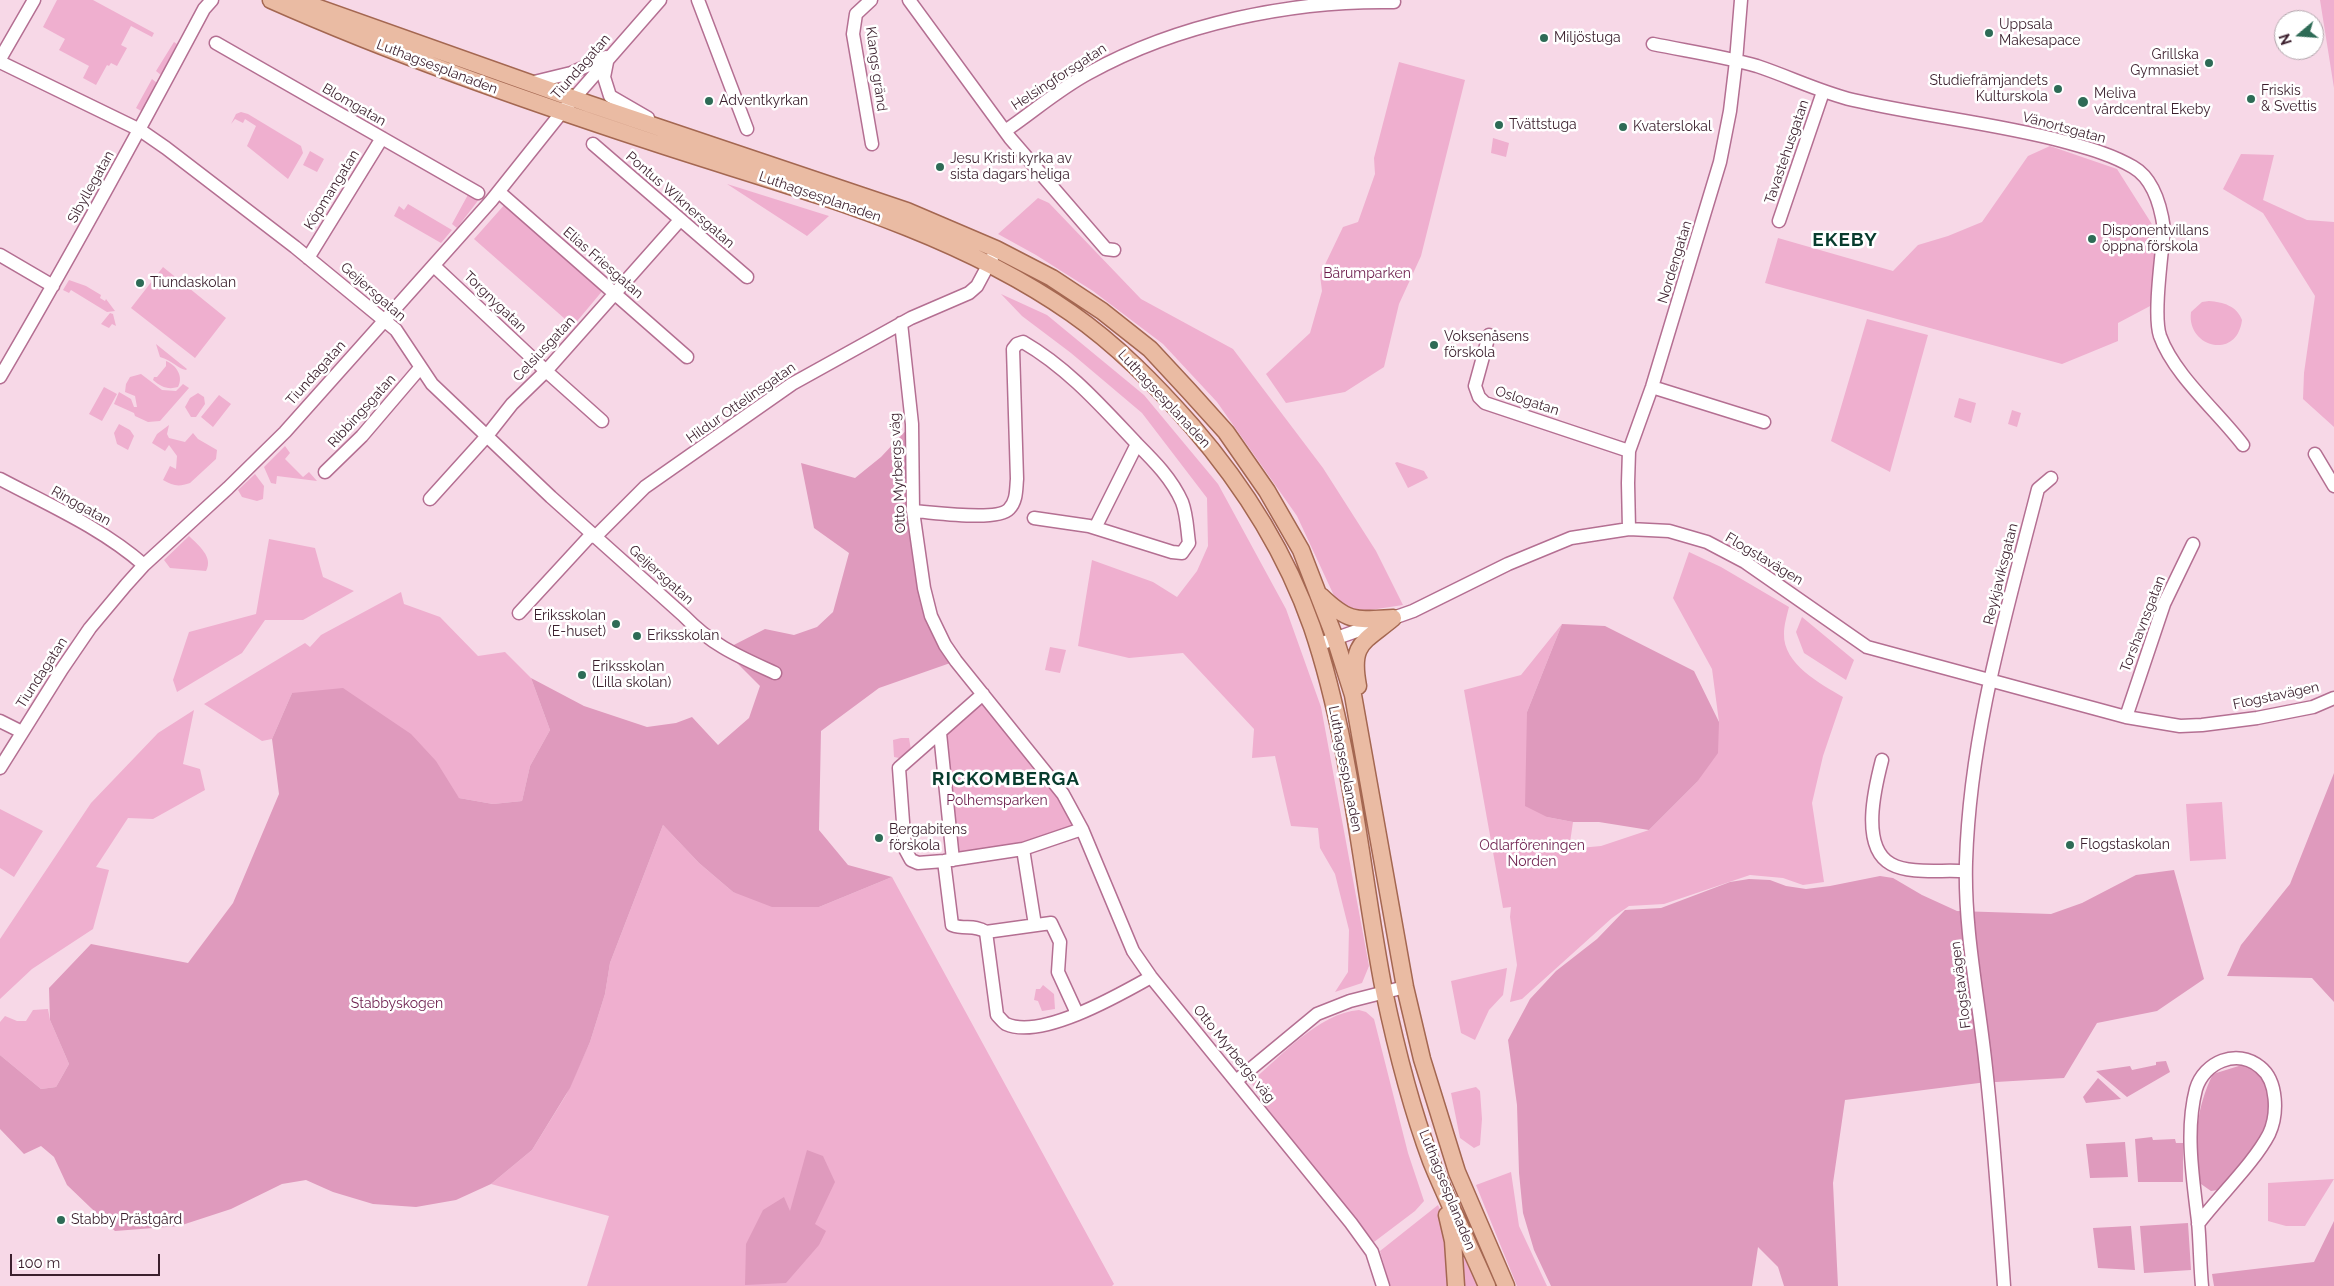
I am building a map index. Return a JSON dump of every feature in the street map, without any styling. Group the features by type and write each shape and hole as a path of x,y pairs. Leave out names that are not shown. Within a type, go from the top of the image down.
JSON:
{"main road":[{"name":"Luthagsesplanaden","path":"271,0 455,75 838,202 932,238 1031,287 1094,330 1135,364 1207,444 1250,503 1278,549 1301,599 1317,645 1333,704 1385,992 1399,1055 1433,1165 1487,1286"},
{"name":"Luthagsesplanaden","path":"296,0 573,99 907,211 996,249 1052,278 1102,311 1150,349 1226,432 1267,491 1301,550 1319,595 1353,695 1405,987 1422,1059 1442,1130 1473,1212 1506,1286"},
{"path":"1319,595 1339,612 1352,619 1393,618"},
{"path":"1370,789 1370,757 1354,666 1356,654 1363,644 1393,618"},
{"path":"1433,1165 1453,1242 1456,1286"}],"street":[{"path":"0,61 34,0"},
{"name":"Tiundagatan","path":"0,768 90,628 144,565 280,436 499,192 562,112 660,0"},
{"path":"698,0 746,130"},
{"path":"909,0 1004,131 1106,249 1114,250"},
{"name":"Nordengatan","path":"1629,528 1629,451 1652,387 1712,193 1730,111 1741,0"},
{"name":"Klangs gränd","path":"866,1 856,14 853,34 872,144"},
{"name":"Helsingforsgatan","path":"1004,131 1086,74 1132,50 1188,29 1246,14 1316,2 1394,2"},
{"name":"Sibyllegatan","path":"0,377 140,130 208,3"},
{"name":"Blomgatan","path":"216,43 478,193"},
{"path":"1653,44 1736,61"},
{"path":"530,83 571,73 610,55"},
{"path":"610,55 604,77 610,96 669,130"},
{"name":"Geijersgatan","path":"0,61 140,130 308,258 396,330 432,384 486,437 596,536 667,596 702,634 717,645 775,673"},
{"name":"Vänortsgatan","path":"1736,61 1782,75 1823,92 2030,133 2104,152 2144,174 2160,207 2164,229 2158,313 2160,334 2175,363 2243,445"},
{"name":"Tavastehusgatan","path":"1779,221 1823,92"},
{"name":"Köpmangatan","path":"308,258 382,138"},
{"name":"Pontus Wiknersgatan","path":"594,144 747,277"},
{"name":"Elias Friesgatan","path":"499,192 687,357"},
{"name":"Celsiusgatan","path":"430,499 486,437 512,404 546,371 680,220"},
{"name":"Hildur Ottelinsgatan","path":"519,613 589,537 596,536 645,487 792,384 901,323 970,293 977,286 996,249"},
{"path":"0,255 53,286"},
{"name":"Torgnygatan","path":"434,266 602,421"},
{"name":"Otto Myrbergs väg","path":"901,323 912,424 913,511 924,588 932,616 944,645 1064,794 1082,829 1133,950 1150,977 1236,1080 1372,1252 1383,1286"},
{"name":"Oslogatan","path":"1489,335 1476,386 1479,397 1485,403 1629,451"},
{"path":"913,511 983,515 1000,514 1009,510 1015,500 1017,479 1013,349 1017,344 1023,342 1064,371 1104,407 1162,472 1182,503 1186,513 1189,543 1182,553 1172,552 1094,528 1034,518"},
{"name":"Ribbingsgatan","path":"325,472 362,436 420,368"},
{"path":"1652,387 1764,422"},
{"path":"1094,528 1137,444"},
{"path":"2315,454 2334,486"},
{"name":"Reykjaviksgatan","path":"1990,682 1992,666 2038,489 2050,478"},
{"name":"Ringgatan","path":"0,479 98,531 128,550 144,565"},
{"name":"Flogstavägen","path":"1317,645 1393,618 1433,601 1508,564 1563,541 1629,528 1669,531 1706,542 1745,562 1867,647 1990,682 2126,717 2180,726 2202,725 2257,718 2313,706 2334,698"},
{"name":"Torshavnsgatan","path":"2126,717 2164,604 2193,544"},
{"name":"Flogstavägen","path":"1990,682 1974,759 1967,854 1967,896 1987,1069 2004,1286"},
{"path":"984,694 899,768 905,850 911,860 918,863 949,860 1023,849 1082,829"},
{"path":"0,721 22,732"},
{"path":"940,733 952,925 958,927 979,927 986,932 1051,923 1060,942 1058,972 1075,1009 1075,1014"},
{"path":"1882,760 1872,801 1874,841 1880,856 1891,865 1911,869 1959,871"},
{"path":"1023,849 1035,925"},
{"path":"986,932 997,1015 1005,1023 1020,1026 1058,1022 1110,999 1150,977"},
{"path":"1236,1080 1317,1014 1350,1001 1405,987"},
{"path":"2198,1224 2256,1154 2269,1133 2275,1114 2273,1091 2269,1079 2261,1067 2241,1059 2229,1058 2216,1063 2205,1072 2196,1088 2191,1120 2193,1180 2202,1286"}],"green space":[{"path":"57,0 93,0 154,33 152,37 131,26 121,45 127,48 117,66 111,63 109,66 107,65 96,85 83,78 89,66 59,50 65,39 43,27"},
{"path":"2320,0 2334,0 2334,88 2324,25 2324,10 2322,10"},
{"path":"174,42 177,44 161,75 156,71"},
{"name":"Bärumparken","path":"1399,62 1465,80 1421,256 1399,304 1384,367 1345,392 1286,403 1266,374 1310,333 1322,291 1320,275 1343,227 1358,222 1375,174 1374,158"},
{"path":"152,79 157,83 143,112 136,108"},
{"path":"241,112 248,114 301,146 303,153 288,179 247,146 256,126 245,119 243,123 235,119 231,124 236,114"},
{"path":"1493,138 1509,143 1506,157 1491,153"},
{"path":"2050,146 2117,169 2155,229 2152,305 2118,323 2118,341 2062,364 1765,283 1778,238 1893,271 1918,245 1948,236 1982,222 2028,156"},
{"path":"310,151 324,159 317,172 303,165"},
{"path":"2241,154 2274,155 2263,200 2307,220 2334,222 2334,427 2303,399 2304,373 2315,296 2263,213 2223,189"},
{"path":"727,184 829,216 807,236"},
{"path":"470,191 480,198 457,228 452,224"},
{"path":"1038,198 1049,203 1141,299 1233,349 1323,468 1376,551 1403,605 1357,612 1336,600 1297,516 1217,402 1163,344 1093,291 1036,255 998,234"},
{"path":"506,203 604,289 573,326 474,239"},
{"path":"408,204 452,230 441,243 394,216 399,206 404,210"},
{"path":"163,267 226,318 195,358 131,308"},
{"path":"69,280 86,286 101,295 100,298 105,301 106,299 115,311 107,312 71,290 69,293 63,290"},
{"path":"1001,294 1047,315 1144,395 1218,484 1286,609 1321,707 1369,966 1362,983 1335,992 1348,972 1349,930 1335,874 1320,848 1318,828 1291,826 1275,756 1252,758 1254,729 1183,653 1129,658 1078,646 1092,560 1153,582 1177,597 1197,571 1208,546 1207,498 1142,413 1071,353 1022,316"},
{"path":"2202,302 2219,302 2233,308 2242,320 2238,333 2231,341 2222,345 2204,341 2196,334 2192,324 2191,312"},
{"path":"110,313 113,314 116,326 112,324 109,328 101,324"},
{"path":"1867,319 1928,335 1890,472 1831,441"},
{"path":"156,344 187,369 183,369 160,357"},
{"path":"166,361 178,371 180,383 178,387 165,387 153,380 166,366"},
{"path":"141,374 162,390 176,391 183,384 189,388 160,421 148,422 114,404 119,392 131,399 134,407 137,407 135,396 125,392 126,384 130,377"},
{"path":"104,387 117,394 102,421 89,414"},
{"path":"198,393 204,397 205,404 196,417 191,417 185,407 190,398"},
{"path":"219,395 231,404 213,427 201,417"},
{"path":"1959,398 1976,403 1971,423 1954,417"},
{"path":"2012,410 2021,413 2017,427 2008,424"},
{"path":"119,424 130,430 134,436 128,450 117,444 114,433"},
{"name":"Stabbyskogen","path":"912,424 924,588 956,661 879,688 821,731 819,830 848,865 892,877 819,907 772,907 733,892 699,863 663,825 610,963 605,994 590,1042 570,1088 532,1150 491,1184 456,1200 416,1207 373,1204 333,1192 306,1180 282,1184 231,1209 179,1226 115,1231 67,1185 54,1157 41,1146 24,1154 0,1129 0,1055 41,1089 56,1087 69,1064 50,1020 49,988 91,944 188,963 233,903 279,794 272,739 292,693 343,688 411,734 436,761 459,798 493,804 522,801 530,766 550,730 531,678 584,706 647,727 676,723 692,717 718,745 749,718 760,686 724,650 765,629 794,635 817,627 833,612 849,553 814,528 801,463 855,478 881,457"},
{"path":"169,425 167,434 169,438 185,442 193,433 198,439 217,450 216,459 190,483 176,485 163,480 170,466 176,469 177,456 169,445 165,451 152,443 157,434"},
{"path":"285,446 290,453 285,459 303,477 309,472 317,481 277,476 276,484 271,483 264,467"},
{"path":"1395,463 1424,471 1428,478 1408,488"},
{"path":"255,474 264,486 263,499 257,501 242,497 238,490"},
{"path":"189,536 207,556 208,566 206,571 170,568 164,560"},
{"path":"269,539 315,548 323,577 354,591 303,620 265,620 242,653 177,692 173,680 189,632 256,614"},
{"name":"Odlarföreningen Norden","path":"1689,552 1721,567 1789,607 1784,634 1785,645 1790,655 1805,672 1843,697 1823,756 1812,803 1824,882 1803,885 1783,878 1750,875 1664,904 1629,906 1612,918 1522,999 1510,1002 1517,965 1510,917 1511,907 1503,908 1464,690 1521,675 1562,624 1527,712 1547,817 1573,822 1569,849 1601,846 1649,830 1697,782 1719,722 1712,669 1673,598"},
{"path":"401,592 404,604 440,617 478,656 505,652 531,678 550,730 530,766 522,801 493,804 459,798 292,693 272,739 262,741 204,704 305,643 310,647 321,635"},
{"path":"1802,617 1854,660 1846,680 1804,653 1796,632"},
{"path":"1562,624 1605,626 1694,671 1719,722 1718,753 1697,782 1649,830 1599,822 1573,822 1547,817 1525,806 1527,712"},
{"path":"1050,647 1066,650 1060,673 1045,670"},
{"name":"Polhemsparken","path":"979,698 1057,797 1076,831 953,860 940,733"},
{"path":"194,710 183,764 200,769 205,790 153,819 128,818 96,867 109,870 93,929 32,969 0,999 0,939 91,803 158,733"},
{"path":"909,738 911,750 899,758 894,757 893,740"},
{"path":"2334,773 2334,1002 2312,978 2227,976 2241,945 2290,884"},
{"path":"2222,802 2226,859 2190,861 2186,804"},
{"path":"0,809 43,831 14,877 0,868"},
{"path":"663,825 699,863 733,892 819,907 892,877 1114,1284 1112,1286 587,1286 609,1216 491,1184 532,1150 566,1095 590,1042 605,994 610,963"},
{"path":"2174,870 2204,979 2157,1011 2097,1023 2064,1078 1979,1083 1845,1100 1833,1183 1838,1286 1784,1286 1778,1267 1758,1247 1752,1286 1551,1286 1534,1250 1523,1213 1519,1173 1517,1105 1508,1040 1530,999 1556,971 1597,939 1625,910 1661,908 1730,882 1749,879 1770,880 1786,886 1806,889 1880,876 1893,878 1922,895 1957,911 2051,914 2082,903 2136,875"},
{"path":"1507,968 1503,995 1489,1010 1475,1040 1461,1033 1451,981"},
{"path":"1043,985 1054,994 1055,1009 1042,1011 1038,1001 1034,1000 1036,989 1040,989"},
{"path":"48,1009 50,1020 69,1064 56,1087 41,1089 0,1055 0,1022 5,1016 17,1021 26,1021 33,1010"},
{"path":"1359,1010 1366,1012 1374,1019 1408,1153 1424,1201 1415,1211 1374,1242 1263,1103 1251,1082 1287,1049 1315,1028 1329,1019"},
{"path":"2166,1061 2170,1072 2127,1097 2096,1071 2130,1066 2132,1070 2156,1065 2156,1062"},
{"path":"2242,1065 2247,1066 2260,1075 2266,1087 2269,1102 2268,1116 2263,1130 2247,1156 2218,1190 2211,1191 2201,1184 2198,1171 2196,1143 2199,1114 2213,1074"},
{"path":"2098,1078 2121,1099 2086,1103 2083,1097"},
{"path":"1476,1087 1480,1091 1482,1119 1480,1145 1474,1148 1460,1138 1451,1093"},
{"path":"2152,1137 2153,1140 2175,1139 2176,1143 2183,1143 2183,1182 2138,1182 2135,1139"},
{"path":"2125,1142 2128,1177 2090,1178 2086,1144"},
{"path":"807,1150 823,1156 835,1182 815,1224 826,1231 819,1245 786,1283 745,1285 746,1244 763,1210 784,1197 790,1211"},
{"path":"1511,1172 1519,1226 1547,1286 1517,1286 1476,1185"},
{"path":"2334,1179 2305,1226 2286,1226 2268,1221 2268,1183"},
{"path":"1438,1205 1478,1286 1390,1286 1380,1251"},
{"path":"2334,1221 2334,1286 2214,1286 2212,1274 2314,1262"},
{"path":"2188,1223 2191,1270 2144,1273 2140,1226"},
{"path":"2131,1226 2135,1270 2098,1268 2093,1228"}],"place":[{"name":"Uppsala Makesapace","path":"1989,33"},
{"name":"Miljöstuga","path":"1544,38"},
{"name":"Grillska Gymnasiet","path":"2209,63"},
{"name":"Studiefrämjandets Kulturskola","path":"2058,89"},
{"name":"Friskis & Svettis","path":"2251,99"},
{"name":"Adventkyrkan","path":"709,101"},
{"name":"Meliva vårdcentral Ekeby","path":"2083,102"},
{"name":"Tvättstuga","path":"1499,125"},
{"name":"Kvaterslokal","path":"1623,127"},
{"name":"Jesu Kristi kyrka av sista dagars heliga","path":"940,167"},
{"name":"Disponentvillans öppna förskola","path":"2092,239"},
{"name":"Tiundaskolan","path":"140,283"},
{"name":"Voksenåsens förskola","path":"1434,345"},
{"name":"Eriksskolan (E-huset)","path":"616,624"},
{"name":"Eriksskolan","path":"637,636"},
{"name":"Eriksskolan (Lilla skolan)","path":"582,675"},
{"name":"Bergabitens förskola","path":"879,838"},
{"name":"Flogstaskolan","path":"2070,845"},
{"name":"Stabby Prästgård","path":"61,1220"}],"district":[{"name":"EKEBY","path":"1845,240"},
{"name":"RICKOMBERGA","path":"1006,779"}]}
